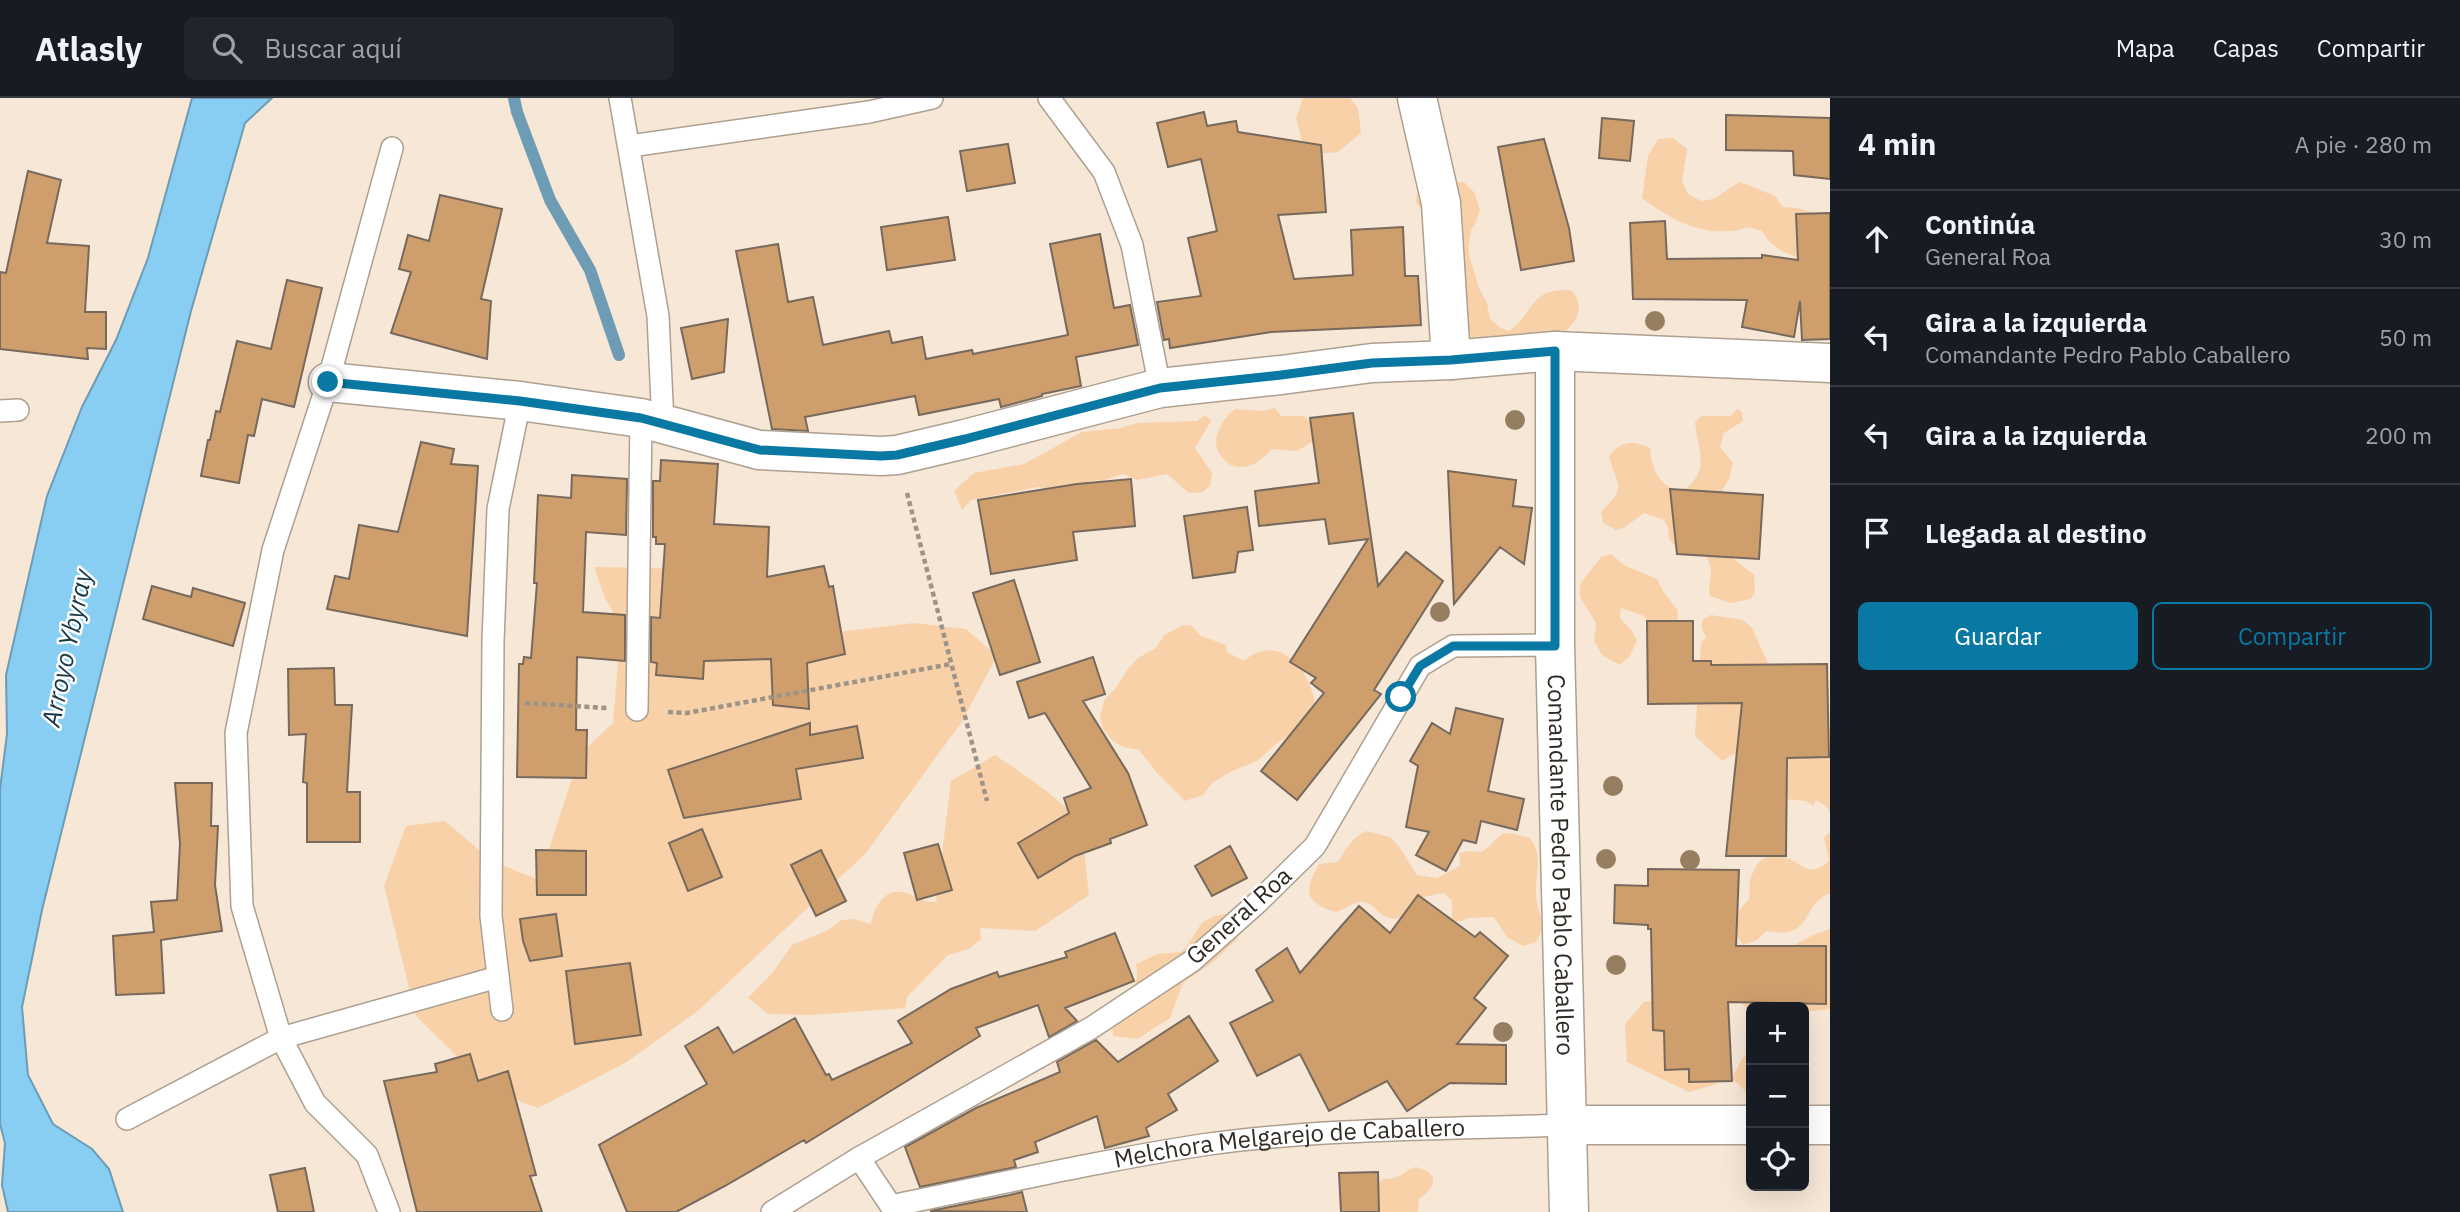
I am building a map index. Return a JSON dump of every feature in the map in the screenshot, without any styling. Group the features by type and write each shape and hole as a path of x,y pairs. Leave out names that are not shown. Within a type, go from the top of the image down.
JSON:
{"street":[{"path":"1417,98 1441,203 1451,360"},
{"path":"328,382 520,401 652,421 760,450 897,455 1160,388 1372,363 1451,360 1555,351 1830,363"},
{"name":"Comandante Pedro Pablo Caballero","path":"1555,351 1555,646 1569,1212"},
{"name":"Melchora Melgarejo de Caballero","path":"1567,1125 1746,1125"},
{"path":"1809,1125 1830,1125"}],"lane":[{"path":"620,98 658,316 637,710"},
{"path":"630,146 868,105 932,98"},
{"path":"1049,98 1104,172 1132,245 1160,388"},
{"path":"389,1212 367,1156 315,1103 281,1038 242,905 236,733 273,550 328,382 391,148"},
{"path":"502,1010 491,916 498,509 520,401"},
{"name":"General Roa","path":"772,1212 859,1158 1091,1028 1192,961 1315,846 1420,666 1453,646 1555,646"},
{"path":"127,1119 281,1038 498,977"},
{"name":"Melchora Melgarejo de Caballero","path":"859,1158 891,1206 1203,1145 1329,1133 1567,1125"}],"path":[{"path":"897,455 987,801"},
{"path":"493,701 687,713 951,664"}],"shaded area":[{"path":"1303,98 1350,98 1358,108 1361,133 1338,152 1305,155 1296,118"},
{"path":"1673,138 1687,149 1682,181 1688,194 1701,201 1713,199 1740,182 1775,196 1783,207 1798,208 1820,215 1804,260 1775,246 1762,231 1748,228 1717,231 1694,227 1672,218 1642,198 1648,156 1658,139"},
{"path":"1423,182 1464,182 1474,192 1480,210 1471,230 1469,256 1479,288 1487,303 1490,319 1509,331 1540,297 1557,290 1571,290 1576,296 1579,308 1572,325 1561,334 1485,342 1449,330 1427,218 1416,202 1418,188"},
{"path":"1275,408 1281,416 1304,416 1311,423 1314,441 1297,451 1272,449 1248,466 1230,465 1220,455 1216,445 1220,427 1227,417 1235,409 1262,411"},
{"path":"1737,409 1742,412 1743,421 1724,433 1720,447 1733,463 1729,479 1720,494 1724,551 1754,575 1755,592 1751,599 1731,603 1710,596 1711,570 1704,553 1680,552 1669,539 1664,520 1644,513 1625,527 1616,530 1603,523 1601,512 1617,491 1617,481 1609,456 1619,447 1632,443 1650,448 1658,476 1667,485 1681,492 1697,477 1700,469 1695,422 1701,416 1730,416"},
{"path":"1205,415 1211,421 1195,448 1212,473 1210,485 1203,492 1189,493 1167,474 1137,480 1123,474 1091,481 1063,503 1046,489 1038,487 971,500 962,510 954,491 974,473 1024,464 1082,432 1121,428 1137,423 1197,421"},
{"path":"1611,554 1624,565 1657,579 1678,611 1677,631 1657,634 1644,616 1621,608 1620,618 1637,641 1629,657 1620,665 1602,655 1594,641 1596,623 1580,597 1580,584 1601,557"},
{"path":"594,567 700,569 772,640 914,623 966,629 997,656 961,723 866,853 699,1010 625,1063 538,1108 492,1091 416,1016 384,886 406,826 445,821 492,861 539,880 580,754 613,723 621,626 605,598"},
{"path":"1711,615 1743,620 1752,628 1768,663 1767,681 1743,749 1722,761 1695,736 1701,642 1706,638 1701,626 1703,619"},
{"path":"1184,625 1192,626 1201,636 1226,645 1227,652 1244,661 1258,652 1272,651 1285,655 1296,663 1305,675 1315,704 1315,719 1277,743 1257,761 1230,772 1211,784 1203,795 1185,801 1139,750 1123,747 1113,741 1103,729 1100,717 1105,699 1138,658 1156,648 1164,635"},
{"path":"1825,749 1830,752 1830,812 1816,800 1813,806 1806,801 1772,798 1775,762"},
{"path":"995,755 1051,794 1070,812 1083,847 1089,895 1035,931 980,928 981,939 969,949 948,955 907,997 905,1008 810,1015 768,1014 748,998 773,972 792,945 826,931 842,920 854,919 871,924 875,910 888,895 901,892 936,902 951,781"},
{"path":"1367,831 1390,837 1417,875 1437,878 1460,866 1459,853 1482,852 1502,834 1511,833 1530,838 1538,858 1536,893 1542,923 1536,942 1523,946 1507,937 1494,917 1452,921 1452,901 1444,893 1418,898 1406,913 1392,919 1363,902 1336,912 1318,904 1310,895 1309,889 1319,864 1338,862 1353,840"},
{"path":"1830,832 1830,893 1820,899 1800,926 1792,931 1766,931 1757,940 1743,945 1731,927 1738,912 1749,899 1750,879 1757,864 1767,856 1781,856 1806,868 1816,869 1829,861 1824,837"},
{"path":"1225,914 1237,919 1240,931 1237,939 1213,962 1183,983 1170,1018 1137,1039 1113,1036 1111,1005 1135,984 1136,964 1158,954 1181,952 1202,923"},
{"path":"1830,929 1830,1009 1809,1011 1809,1002 1746,1002 1746,1008 1742,1004 1742,996 1762,974 1791,947"},
{"path":"1665,999 1726,1052 1717,1084 1689,1092 1627,1062 1625,1024 1644,1002"},
{"path":"1746,1054 1746,1092 1732,1078"},
{"path":"1416,1167 1429,1173 1433,1180 1430,1189 1419,1199 1418,1212 1380,1212 1376,1209 1379,1182 1397,1177"}],"water":[{"name":"Arroyo Ybyray","path":"192,98 272,98 245,123 191,311 42,910 22,1007 28,1075 53,1124 92,1149 109,1169 123,1212 8,1212 2,1185 5,1143 0,1124 0,789 7,734 6,675 47,496 82,407 116,340 148,258"}],"building":[{"path":"1204,112 1207,126 1236,121 1238,132 1321,145 1326,212 1278,215 1294,279 1353,275 1351,230 1403,227 1405,276 1418,276 1421,325 1271,332 1170,348 1169,339 1164,340 1157,302 1201,296 1188,238 1217,231 1201,159 1168,167 1157,123"},
{"path":"1726,115 1830,118 1830,179 1794,175 1793,151 1726,150"},
{"path":"1602,118 1634,121 1630,161 1599,158"},
{"path":"1544,139 1569,228 1574,261 1521,270 1498,147"},
{"path":"1008,144 1015,183 967,191 960,151"},
{"path":"28,171 61,180 47,243 89,246 85,312 106,312 106,349 87,348 88,359 0,349 0,272 6,273"},
{"path":"440,195 502,209 481,299 491,301 487,359 391,333 411,272 399,269 408,235 429,241"},
{"path":"1830,213 1830,339 1802,340 1800,301 1794,337 1742,327 1747,300 1633,299 1630,223 1665,221 1667,259 1762,258 1762,255 1798,260 1796,214"},
{"path":"948,217 955,260 887,270 881,227"},
{"path":"1100,234 1114,308 1130,305 1138,345 1076,357 1081,386 1042,394 1001,407 999,399 919,415 915,396 805,417 808,431 772,429 736,251 778,244 788,302 813,297 823,345 889,331 892,343 922,337 926,359 972,350 973,354 1068,335 1050,244"},
{"path":"287,280 322,288 294,407 262,399 254,436 248,435 239,483 201,476 208,440 216,411 220,412 237,341 271,349"},
{"path":"728,319 724,372 692,379 681,328"},
{"path":"1353,413 1378,586 1406,552 1443,581 1374,690 1381,694 1297,800 1261,771 1324,693 1311,683 1316,678 1290,662 1368,539 1329,544 1325,519 1259,526 1255,491 1319,483 1310,418"},
{"path":"421,442 454,449 451,464 478,466 467,636 327,609 335,576 349,579 359,525 398,532"},
{"path":"661,460 718,464 714,524 769,527 767,577 824,566 829,587 833,586 845,654 807,663 809,709 773,705 771,659 704,661 703,679 656,675 657,663 651,662 651,617 660,618 665,544 656,544 656,537 653,537 653,481 660,481"},
{"path":"1448,471 1516,480 1513,506 1532,508 1524,564 1500,547 1454,604"},
{"path":"572,475 627,479 626,535 586,532 583,612 625,615 625,661 577,657 576,730 587,730 586,778 517,777 519,664 523,664 524,657 531,658 537,583 534,583 538,495 571,498"},
{"path":"1131,479 1135,526 1073,532 1077,560 991,574 978,500 1077,484"},
{"path":"1670,489 1763,495 1759,559 1677,554"},
{"path":"1247,507 1253,550 1238,552 1235,572 1193,578 1184,516"},
{"path":"1014,580 1040,662 1000,675 973,593"},
{"path":"152,586 191,597 193,588 245,603 233,646 143,619"},
{"path":"1647,621 1693,621 1693,661 1711,661 1711,665 1827,664 1829,757 1787,758 1786,856 1726,856 1742,703 1648,704"},
{"path":"1093,657 1105,694 1083,701 1128,773 1147,825 1110,839 1111,843 1075,856 1038,878 1018,843 1069,813 1064,798 1091,788 1045,713 1029,718 1017,682"},
{"path":"334,668 335,705 352,705 347,792 360,792 360,842 307,842 307,783 303,782 306,734 289,735 288,669"},
{"path":"1456,708 1503,719 1488,791 1524,799 1517,830 1481,821 1476,843 1463,840 1446,871 1416,855 1429,832 1406,827 1418,766 1410,761 1432,723 1450,734"},
{"path":"810,723 810,735 857,726 863,758 796,769 801,799 684,818 668,770"},
{"path":"175,783 212,783 211,826 218,826 215,885 222,931 161,940 164,993 116,995 113,936 154,932 151,902 177,900 180,844"},
{"path":"702,829 722,877 688,891 669,843"},
{"path":"938,844 952,890 917,900 904,853"},
{"path":"1230,846 1247,878 1212,896 1195,866"},
{"path":"536,850 586,851 586,895 537,895"},
{"path":"821,850 846,901 816,916 791,865"},
{"path":"1648,869 1739,870 1736,946 1826,946 1826,1004 1728,1002 1732,1081 1689,1082 1689,1069 1665,1070 1664,1031 1653,1030 1651,929 1648,929 1648,925 1614,923 1615,885 1648,886"},
{"path":"1418,895 1475,937 1480,932 1508,956 1474,998 1486,1008 1457,1044 1506,1045 1506,1084 1450,1083 1407,1111 1387,1081 1329,1111 1300,1054 1257,1076 1230,1023 1273,1001 1256,970 1287,948 1300,973 1359,906 1390,933"},
{"path":"556,914 562,956 530,961 523,941 520,919"},
{"path":"1115,933 1134,981 1065,1008 1077,1021 1049,1037 1038,1005 976,1028 980,1036 806,1143 804,1140 676,1212 627,1212 599,1145 707,1084 685,1046 718,1027 733,1053 795,1018 826,1075 829,1074 832,1080 912,1043 898,1021 951,989 997,972 999,977 1067,957 1065,952"},
{"path":"630,963 641,1035 575,1044 566,971"},
{"path":"1189,1016 1218,1061 1168,1094 1177,1110 1146,1128 1149,1136 1105,1148 1097,1116 1035,1142 1038,1152 1014,1160 1016,1167 920,1187 905,1147 976,1108 1060,1072 1057,1062 1096,1040 1118,1062"},
{"path":"470,1054 478,1081 508,1071 536,1175 530,1176 542,1212 417,1212 384,1081 437,1072 435,1064"},
{"path":"305,1168 314,1212 278,1212 270,1175"},
{"path":"1378,1172 1379,1212 1341,1212 1339,1173"},
{"path":"1022,1192 1027,1212 930,1211 1010,1195"}],"waterway":[{"path":"514,98 550,200 590,270 619,355"}],"route":[{"path":"328,382 520,401 641,418 760,450 881,456 897,455 965,439 1160,388 1372,363 1451,360 1555,351 1555,646 1453,646 1420,666 1401,697"}]}
